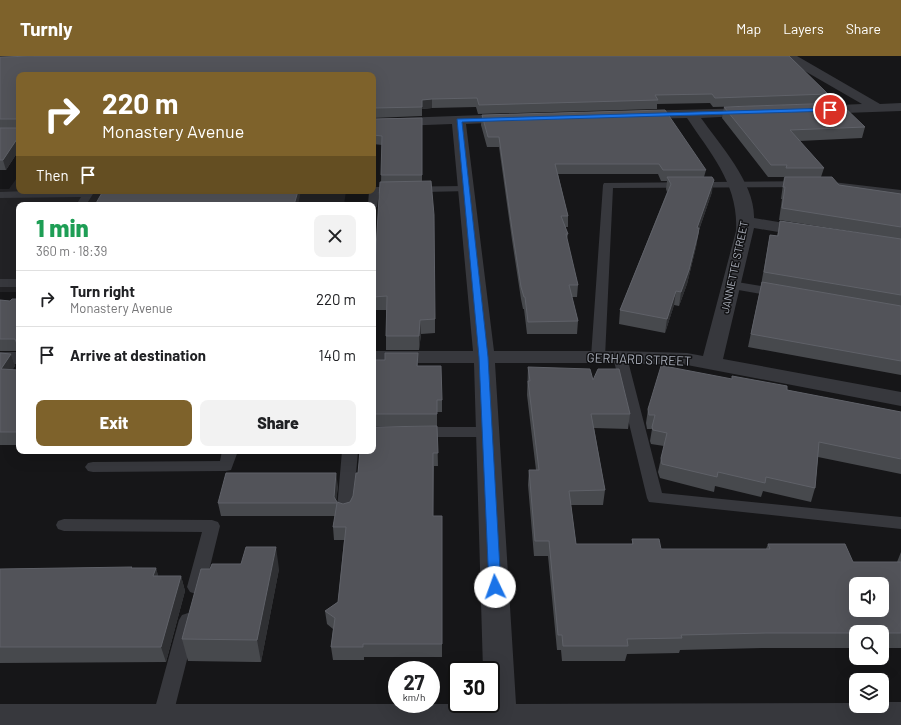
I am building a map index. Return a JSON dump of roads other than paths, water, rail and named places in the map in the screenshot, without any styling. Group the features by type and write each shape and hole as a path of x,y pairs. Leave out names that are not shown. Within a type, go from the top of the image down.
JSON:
{"street":[{"path":"788,56 878,108"},
{"path":"806,110 901,107"},
{"path":"626,115 767,112"},
{"name":"JANNETTE STREET","path":"691,113 738,185 743,201 746,222 712,362"},
{"path":"376,123 523,118"},
{"path":"459,120 484,357 501,721"},
{"path":"746,222 824,234"},
{"name":"GERHARD STREET","path":"376,357 666,358 712,362 901,399"},
{"path":"0,358 16,358"},
{"path":"0,718 162,719 251,722 501,721 901,716"}],"lane":[{"path":"598,357 608,185 838,185 901,193"},
{"path":"376,190 466,189"},
{"path":"0,195 16,194"},
{"path":"0,283 16,283"},
{"path":"731,285 792,295"},
{"path":"620,357 655,498 901,523"},
{"path":"403,433 488,432"},
{"path":"92,467 226,466 229,454"},
{"path":"345,509 350,454"},
{"path":"64,525 212,526 162,719"}]}
